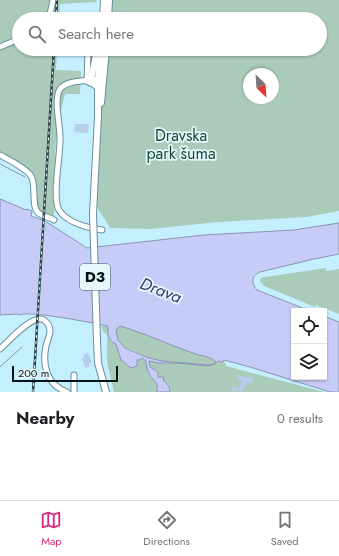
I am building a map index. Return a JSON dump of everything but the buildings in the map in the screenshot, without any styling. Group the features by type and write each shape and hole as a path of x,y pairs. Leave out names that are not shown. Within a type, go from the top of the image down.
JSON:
{"main road":[{"path":"103,12 104,0"},
{"path":"108,12 109,0"},
{"path":"96,56 92,75 87,81 94,84 98,89"},
{"name":"D3","path":"100,56 98,79 94,214 96,341 99,368 106,392"},
{"name":"D3","path":"98,117 105,56"}],"street":[{"path":"50,12 53,0"},
{"path":"0,47 12,42"},
{"path":"87,81 88,56"},
{"path":"102,230 67,218 60,212 56,203 61,134 58,114 59,92 62,87 66,85 98,79 104,75"},
{"path":"0,155 28,172 34,184 36,212 54,220"},
{"path":"0,349 30,321 40,319 45,321 49,326 50,333 44,356 46,370 54,385 67,392"},
{"path":"74,375 74,392"}],"green space":[{"path":"0,0 97,0 96,2 60,4 59,12 12,12 12,56 57,56 56,70 81,71 80,94 65,94 59,119 55,154 54,217 38,212 36,208 34,179 0,154"},
{"name":"Dravska park šuma","path":"110,0 339,0 339,211 306,217 218,222 151,229 110,228 97,207 102,103 108,56 327,56 327,12 110,12"},
{"path":"326,268 326,271 339,269 339,314 327,308 316,305 315,307 264,286 260,281 261,278"},
{"path":"101,326 108,326 108,335 111,342 116,343 121,360 125,364 142,358 146,361 149,375 157,384 157,392 114,392 107,362 107,334 104,333"},
{"path":"120,326 184,350 208,357 217,362 208,365 172,363 151,359 125,348 118,340 116,330"},
{"path":"224,360 226,366 324,392 170,392 168,384 157,377 156,371 149,364 149,361 208,366"}],"water":[{"name":"Drava","path":"0,199 32,211 31,216 45,221 87,248 204,235 294,230 339,223 339,254 260,272 253,280 257,290 302,308 291,308 291,380 224,360 208,366 149,361 150,367 158,372 158,377 164,377 163,380 168,385 170,392 157,392 157,384 148,371 146,361 142,358 137,360 137,366 131,368 121,360 116,344 112,342 108,335 108,326 35,314 0,315","holes":["120,326 184,350 208,357 216,362 208,365 162,361 149,358 125,348 118,340 116,330"]},
{"path":"327,317 339,322 339,392 330,392 292,380 327,380"}],"pier":[{"path":"42,218 45,219 39,317 36,317"}],"waterway":[{"path":"0,164 25,177"},
{"path":"0,367 22,347"}],"railway":[{"path":"56,12 57,0"},
{"path":"33,392 54,56"}]}
